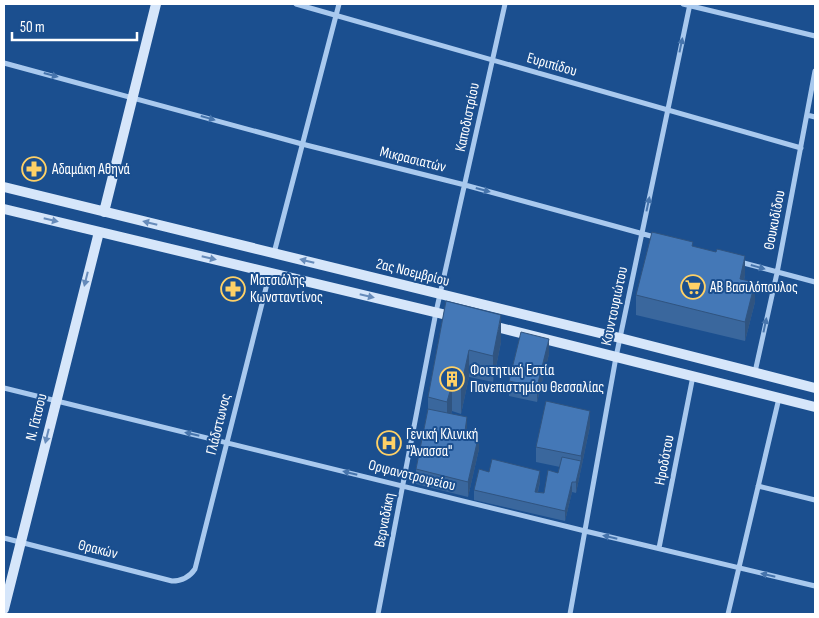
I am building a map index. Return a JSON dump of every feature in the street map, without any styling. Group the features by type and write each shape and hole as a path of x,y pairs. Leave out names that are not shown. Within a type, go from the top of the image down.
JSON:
{"main road":[{"path":"104,212 156,4"},
{"name":"2ας Νοεμβρίου","path":"4,187 620,338 815,388"},
{"path":"4,209 464,319"},
{"name":"Ν. Γάτσου","path":"4,609 98,232"},
{"path":"483,324 815,407"}],"street":[{"name":"Ευριπίδου","path":"296,4 800,148"},
{"path":"274,253 339,4"},
{"name":"Καποδιστρίου","path":"440,294 505,4"},
{"path":"683,4 690,4 815,36"},
{"name":"Κουντουριώτου","path":"570,614 616,357 690,4"},
{"name":"Μικρασιατών","path":"4,63 302,144 465,185 660,239"},
{"name":"Θουκυδίδου","path":"755,373 815,71"},
{"path":"807,115 815,117"},
{"path":"733,260 815,282"},
{"name":"Γλάδστωνος","path":"186,578 194,569 270,272"},
{"name":"Βερναδάκη","path":"378,614 440,294"},
{"name":"Ηροδότου","path":"659,548 693,376"},
{"name":"Ορφανοτροφείου","path":"4,388 815,586"},
{"path":"728,614 779,398"},
{"path":"758,486 815,500"},
{"name":"Θρακών","path":"4,538 172,581 186,578"}],"building":[{"name":"ΑΒ Βασιλόπουλος","path":"652,232 693,242 692,246 716,252 717,249 745,256 740,279 755,282 745,322 636,295"},
{"path":"446,301 501,315 493,356 469,350 461,387 452,384 447,402 428,397"},
{"path":"521,332 549,339 537,387 509,381"},
{"path":"546,401 590,411 581,456 536,447"},
{"path":"428,409 467,417 465,431 479,434 468,482 416,469"},
{"path":"562,457 581,461 576,482 572,482 565,511 474,490 479,469 489,472 492,459 540,471 535,492 544,493 548,470 558,473"}],"place":[{"name":"Αδαμάκη Αθηνά","path":"34,169"},
{"name":"ΑΒ Βασιλόπουλος","path":"693,287"},
{"name":"Ματσιόλης Κωνσταντίνος","path":"233,289"},
{"name":"Φοιτητική Εστία Πανεπιστημίου Θεσσαλίας","path":"452,379"},
{"name":"Γενική Κλινική \"Άνασσα\"","path":"389,443"}]}
